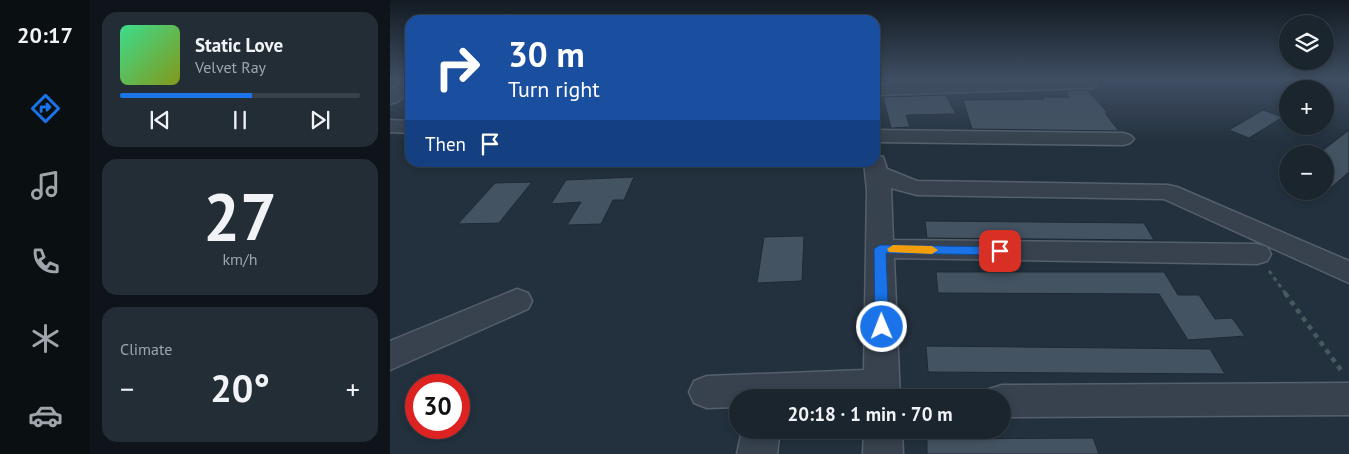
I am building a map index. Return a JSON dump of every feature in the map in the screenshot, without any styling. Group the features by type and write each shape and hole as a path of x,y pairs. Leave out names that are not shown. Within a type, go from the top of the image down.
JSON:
{"street":[{"path":"390,126 405,128"},
{"path":"880,136 1123,139"},
{"path":"875,167 902,184 917,188 1168,192 1349,273"},
{"path":"875,167 880,207 883,389"},
{"path":"880,207 889,198 917,188"},
{"path":"880,249 1257,254"},
{"path":"390,356 517,301"},
{"path":"1011,401 1346,387"},
{"path":"708,392 729,393"},
{"path":"757,454 760,439"},
{"path":"883,439 883,454"}],"path":[{"path":"1257,254 1346,387"}],"building":[{"path":"884,100 949,100 956,114 906,115 910,127 891,128"},
{"path":"963,100 1096,100 1108,113 1105,113 1119,131 972,129"},
{"path":"1263,110 1279,116 1279,119 1249,138 1229,130"},
{"path":"1349,130 1349,172 1334,185 1334,145 1330,145"},
{"path":"634,177 624,200 613,200 601,224 567,225 581,202 551,204 566,180"},
{"path":"532,182 499,223 458,224 495,183"},
{"path":"925,221 1144,223 1154,240 927,238"},
{"path":"804,236 802,281 757,283 764,237"},
{"path":"936,272 1164,272 1178,295 1199,295 1215,319 1232,318 1245,336 1188,340 1159,294 938,293"},
{"path":"926,346 1210,349 1225,374 928,372"},
{"path":"1093,438 1099,454 927,454 927,439"}],"slow traffic":[{"path":"893,249 932,250"}],"route":[{"path":"882,327 880,249 1000,251"}]}
